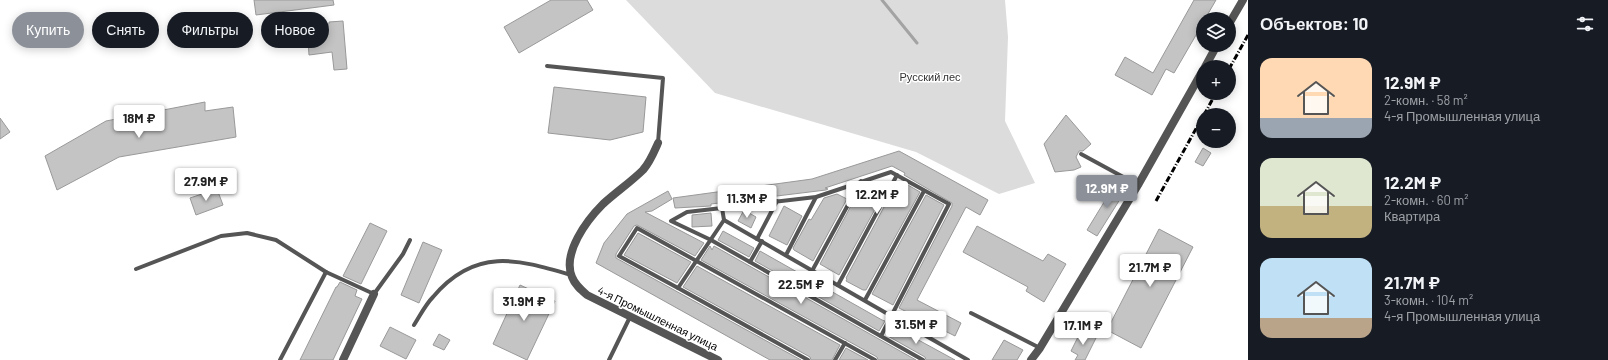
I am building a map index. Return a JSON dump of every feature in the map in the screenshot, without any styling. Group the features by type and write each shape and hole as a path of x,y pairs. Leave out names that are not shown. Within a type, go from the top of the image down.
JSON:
{"street":[{"path":"1236,12 1243,0"},
{"path":"1031,360 1040,348 1138,185 1196,82"},
{"path":"571,275 571,256 574,245 590,218 643,170 651,159 658,143"},
{"name":"4-я Промышленная улица","path":"571,275 576,285 587,295 718,360"},
{"path":"342,360 374,294"}],"lane":[{"path":"547,66 663,78 658,143"},
{"path":"1081,154 1138,185"},
{"path":"881,336 949,204 897,175 891,172 816,197 687,212 671,220 750,262 923,360"},
{"path":"838,285 897,175"},
{"path":"812,271 861,182"},
{"path":"865,300 924,191"},
{"path":"786,255 816,197"},
{"path":"750,262 778,201"},
{"path":"678,288 724,220 722,208"},
{"path":"724,220 968,360"},
{"path":"808,360 619,256 637,228 875,360"},
{"path":"136,269 221,236 248,233 276,240 326,272 374,294 403,254 410,240"},
{"path":"414,325 432,297 450,280 469,268 488,262 507,260 535,265 571,275"},
{"path":"280,360 326,272"},
{"path":"971,313 1040,348"},
{"path":"609,360 630,317"},
{"path":"835,360 845,343"}],"green space":[{"name":"Русский лес","path":"626,0 1005,0 1008,37 1005,121 1035,183 999,194 916,152 715,93"}],"building":[{"path":"254,0 333,0 334,5 279,12 261,12 261,14 256,15"},
{"path":"551,0 587,0 593,10 519,53 504,27"},
{"path":"1194,0 1216,0 1209,12 1196,12 1196,35 1174,73 1166,69 1152,95 1115,75 1125,57 1153,73"},
{"path":"343,21 347,69 334,70 332,52 309,55 309,48 329,48 329,22"},
{"path":"554,87 646,97 643,132 610,140 548,133"},
{"path":"205,102 205,111 233,107 236,137 119,157 57,190 45,156 106,121"},
{"path":"1066,115 1091,144 1083,151 1079,151 1076,157 1081,167 1074,170 1055,172 1044,144"},
{"path":"0,118 10,132 0,139"},
{"path":"1203,148 1211,153 1203,166 1195,162"},
{"path":"899,151 988,200 980,215 966,207 917,300 961,323 955,336 899,308 952,206 952,203 904,175 905,173 892,166 825,188 828,189 826,190 711,204 711,206 675,208 673,198 812,179"},
{"path":"901,181 920,192 866,290 863,290 846,281 846,278 891,194 893,195"},
{"path":"1117,181 1127,188 1097,236 1087,230"},
{"path":"869,183 885,191 839,275 820,264 853,202 856,204 866,184"},
{"path":"217,189 223,205 196,215 190,198"},
{"path":"668,191 672,199 652,211 645,212 704,243 695,256 637,225 634,226 616,254 616,258 801,360 770,360 596,263 604,243 627,214"},
{"path":"837,194 847,199 813,261 793,248 809,219 811,220 824,198"},
{"path":"926,195 944,205 893,305 872,294"},
{"path":"784,206 802,216 787,245 769,236"},
{"path":"744,210 756,217 751,228 738,221"},
{"path":"711,213 712,226 692,227 692,215"},
{"path":"370,223 387,231 361,284 343,276"},
{"path":"977,226 1043,261 1048,254 1066,264 1044,302 1026,291 1028,287 963,252"},
{"path":"1159,229 1193,247 1141,348 1107,330"},
{"path":"723,231 754,248 749,257 718,240"},
{"path":"638,233 691,262 677,283 624,255"},
{"path":"423,242 442,250 419,303 401,295"},
{"path":"710,246 712,250 714,246 916,360 878,360 877,357 701,260"},
{"path":"760,251 885,321 879,331 755,261"},
{"path":"697,266 840,345 832,360 811,360 810,357 683,287"},
{"path":"340,282 357,290 355,296 362,299 333,360 300,360 336,287"},
{"path":"520,285 555,301 527,360 493,344"},
{"path":"891,325 955,360 926,360 925,357 886,335"},
{"path":"390,327 416,340 406,359 380,346"},
{"path":"1081,331 1096,338 1085,360 1075,360 1078,355 1071,351"},
{"path":"439,334 450,340 444,350 433,345"},
{"path":"1004,340 1023,350 1017,360 992,360"},
{"path":"846,348 868,360 839,360"}],"waterway":[{"path":"882,0 917,43"}],"railway":[{"path":"1234,60 1248,35"},
{"path":"1208,108 1212,100"},
{"path":"1156,201 1196,129"}]}
